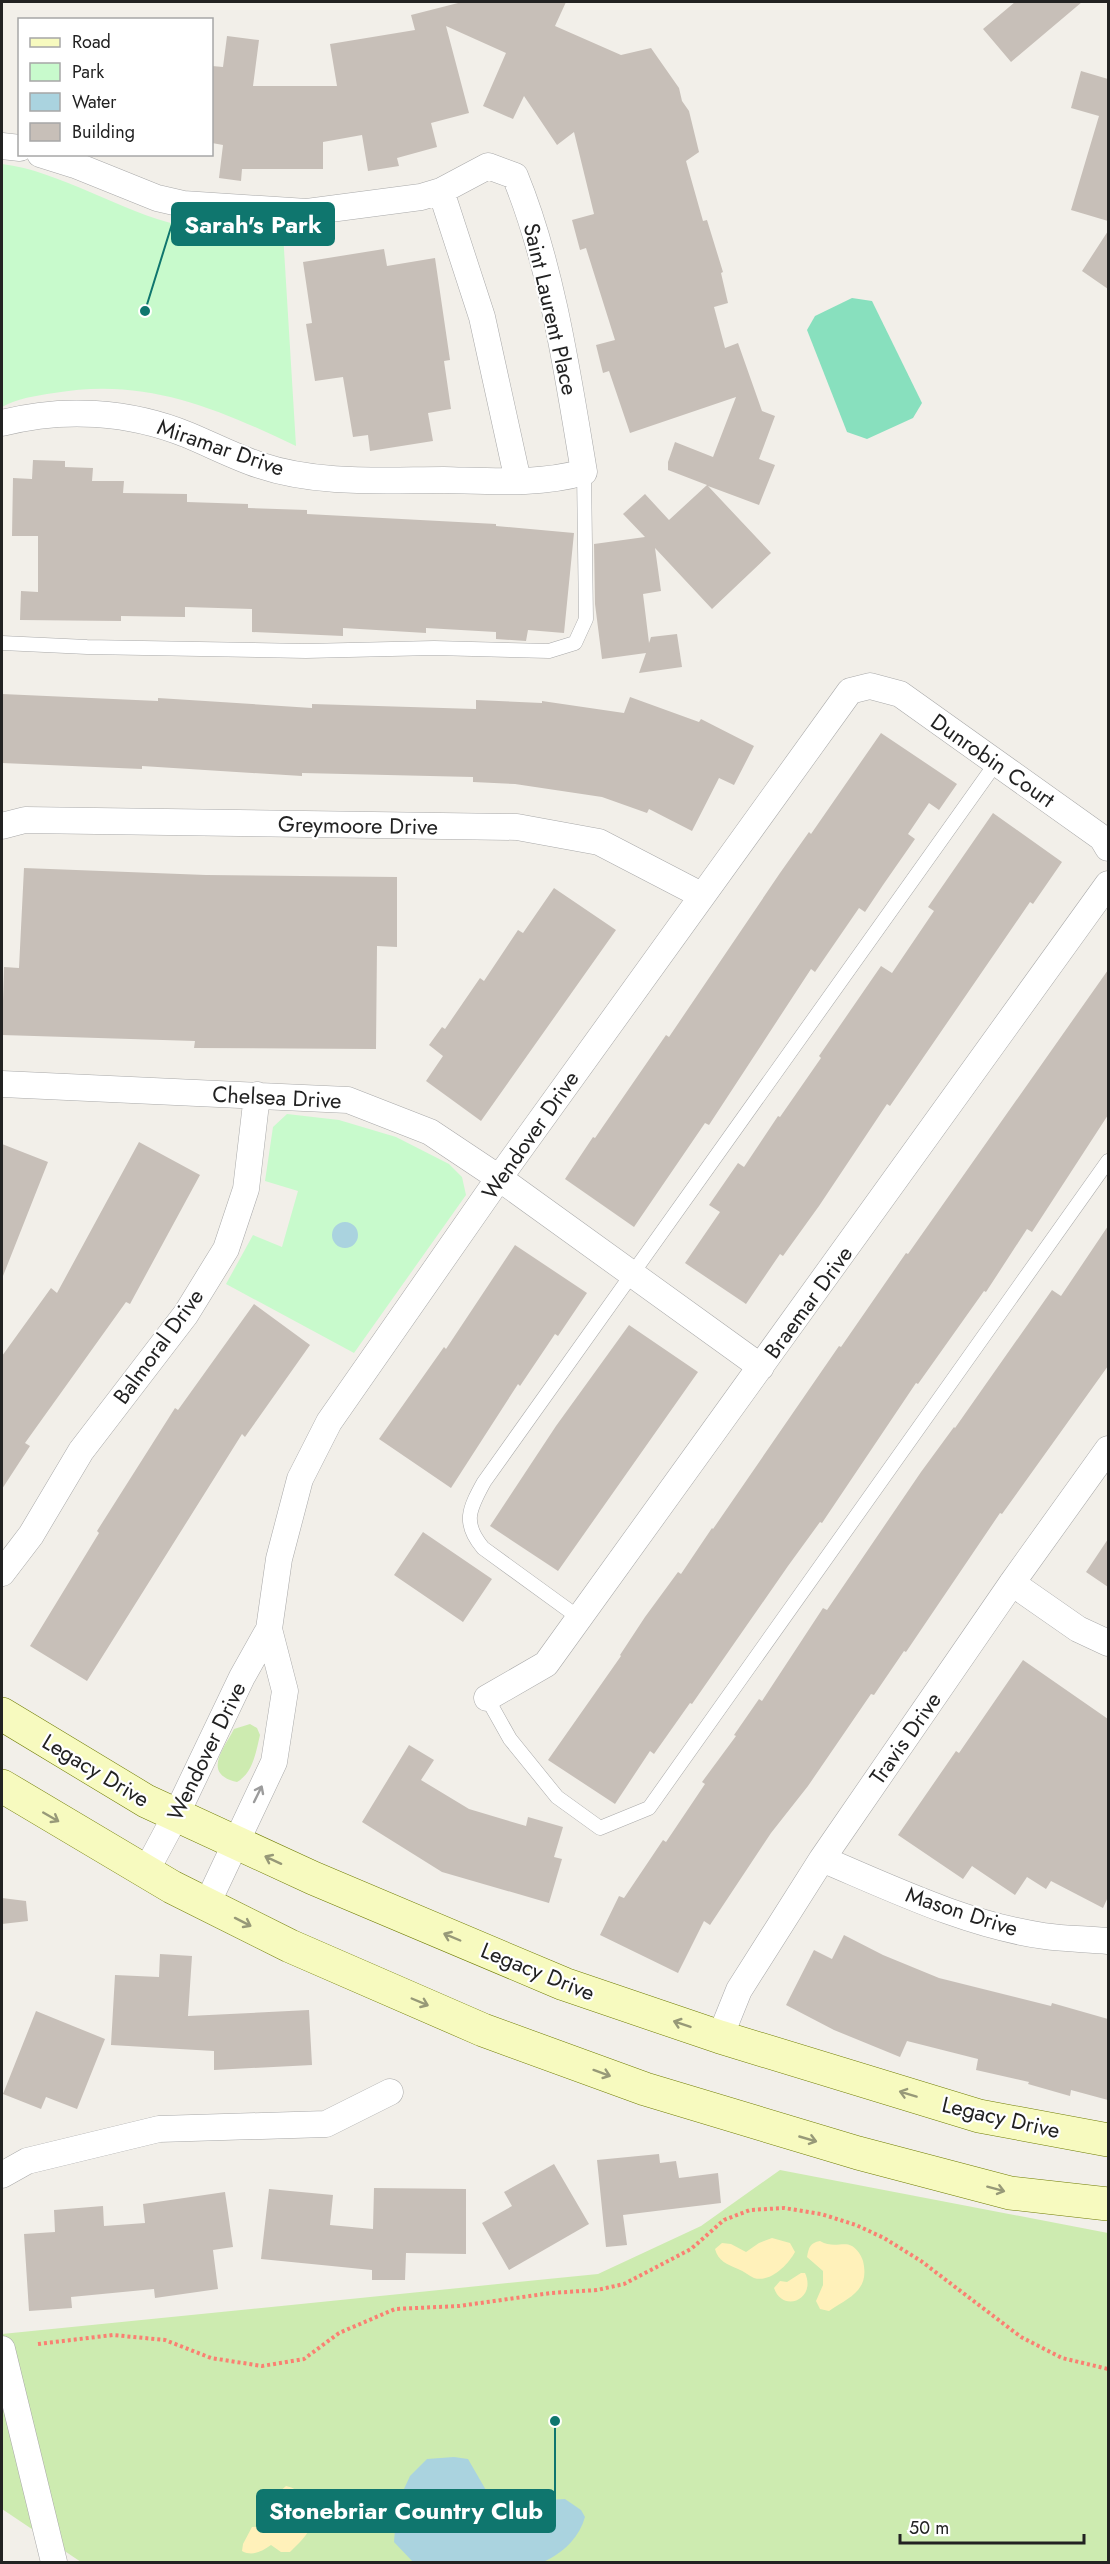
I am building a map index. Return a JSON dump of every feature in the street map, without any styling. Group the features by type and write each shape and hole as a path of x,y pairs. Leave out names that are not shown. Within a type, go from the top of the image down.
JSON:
{"main road":[{"name":"Legacy Drive","path":"2,1714 146,1802 314,1878 564,1984 720,2037 979,2116 1108,2140"},
{"path":"2,1786 145,1873 290,1946 483,2030 645,2089 775,2130 1010,2193 1108,2204"}],"street":[{"path":"2,146 18,148"},
{"path":"46,156 158,198 183,204 307,212 421,197 441,190 482,317 518,481"},
{"name":"Saint Laurent Place","path":"441,190 488,166 515,176 530,213 568,374 584,472"},
{"name":"Miramar Drive","path":"2,423 25,417 96,413 151,423 187,434 261,466 331,480 518,481 565,478 584,472"},
{"name":"Dunrobin Court","path":"870,686 900,694 1102,838 1108,848"},
{"name":"Wendover Drive","path":"145,1873 176,1815 217,1726 269,1629 279,1559 300,1479 329,1422 499,1178 700,896 850,691 870,686"},
{"name":"Greymoore Drive","path":"2,826 25,820 517,827 598,842 700,896"},
{"name":"Braemar Drive","path":"487,1698 546,1664 1108,884"},
{"name":"Chelsea Drive","path":"2,1084 348,1100 430,1132 499,1178 761,1367"},
{"name":"Balmoral Drive","path":"2,1573 32,1535 81,1451 186,1314 226,1249 246,1189 257,1095"},
{"name":"Travis Drive","path":"720,2037 739,1990 822,1859 1012,1583 1108,1449"},
{"path":"1012,1583 1078,1629 1108,1643"},
{"name":"Wendover Drive","path":"207,1904 274,1762 285,1691 269,1629"},
{"name":"Mason Drive","path":"822,1859 909,1896 981,1921 1043,1936 1108,1941"},
{"path":"2,2175 27,2161 159,2129 327,2124 390,2092"},
{"path":"2,2349 54,2562"}],"lane":[{"path":"2,643 306,651 434,648 549,651 575,643 586,619 584,472"},
{"path":"578,1617 483,1548 472,1534 469,1520 471,1504 484,1482 996,763"},
{"path":"487,1698 510,1739 557,1797 600,1828 649,1808 1108,1161"}],"path":[{"path":"38,2344 113,2335 165,2340 211,2358 262,2366 304,2359 339,2333 395,2309 459,2306 551,2293 597,2290 624,2284 691,2249 724,2220 750,2210 784,2208 820,2214 856,2224 921,2261 1021,2337 1062,2358 1108,2369"}],"green space":[{"path":"2,164 46,175 135,211 179,225 244,233 283,233 296,446 208,408 179,399 119,389 87,389 33,396 2,407"},
{"path":"852,298 872,301 922,403 913,418 867,439 847,432 807,330 815,316"},
{"path":"287,1114 339,1120 396,1137 449,1164 462,1177 466,1195 354,1353 226,1284 253,1235 282,1247 298,1191 265,1181 273,1127"},
{"path":"250,1724 257,1728 260,1735 250,1768 237,1782 220,1773 218,1760 234,1729"},
{"path":"780,2170 1108,2233 1108,2562 81,2562 2,2509 2,2334 598,2274 701,2226"}],"sand":[{"path":"772,2238 790,2243 795,2252 778,2272 766,2278 754,2278 727,2264 718,2256 715,2249 722,2243 731,2244 746,2252"},
{"path":"820,2241 852,2246 858,2251 863,2261 864,2279 861,2286 851,2297 829,2311 820,2309 816,2301 823,2285 823,2271 807,2257 810,2246"},
{"path":"805,2273 807,2282 803,2296 791,2302 778,2296 774,2288 780,2281 787,2282"},
{"path":"286,2486 299,2492 309,2502 313,2516 307,2533 290,2552 281,2552 271,2545 254,2553 242,2551 252,2527 268,2526 273,2510 293,2510 295,2505 279,2499 278,2493"}],"water":[{"path":"345,1222 354,1226 358,1235 354,1244 345,1248 336,1244 332,1235 336,1226"},
{"path":"454,2457 468,2459 494,2504 508,2515 529,2513 547,2500 565,2499 581,2510 585,2517 579,2532 557,2554 543,2562 413,2562 394,2542 397,2504 410,2476 427,2459"}],"building":[{"path":"462,2 566,2 555,26 621,55 651,48 679,88 682,101 689,111 699,152 686,161 703,221 707,220 723,272 721,273 728,303 714,307 725,348 738,343 762,411 775,416 759,459 775,465 759,505 708,486 771,553 712,609 655,548 661,591 643,594 649,643 651,637 677,634 682,667 639,673 646,653 602,659 595,604 594,544 645,537 623,514 645,494 669,520 707,485 668,470 668,462 675,442 713,457 736,397 630,433 609,371 603,373 596,345 615,340 586,248 580,250 572,220 594,214 574,132 557,145 524,96 513,119 483,106 506,53 446,26 469,113 431,123 437,147 397,158 399,166 368,171 362,135 323,142 323,169 242,169 241,181 219,178 223,145 213,143 213,66 223,67 227,36 259,40 253,86 337,86 330,44 415,30 411,15"},
{"path":"1015,2 1082,2 1011,62 983,29"},
{"path":"1081,71 1108,79 1108,221 1071,210 1099,116 1071,108"},
{"path":"1108,231 1108,289 1082,271"},
{"path":"384,249 387,266 435,258 450,360 444,361 451,409 428,413 433,441 370,451 368,435 353,437 343,377 315,381 306,324 312,323 303,262"},
{"path":"33,460 65,461 65,467 93,468 92,481 124,481 123,493 187,494 187,502 248,504 248,508 307,510 307,514 496,524 496,526 574,533 564,633 528,630 526,641 496,639 496,632 426,628 426,633 343,628 343,636 252,632 252,609 185,607 185,617 121,616 121,621 20,620 21,591 38,592 38,536 12,536 13,478 32,479"},
{"path":"2,694 158,701 158,698 312,708 312,704 476,709 476,700 542,703 542,701 624,713 630,697 699,722 701,719 754,746 734,785 719,778 692,831 649,809 647,813 602,797 515,784 473,782 473,777 302,773 302,776 142,766 142,769 2,763"},
{"path":"881,733 957,784 939,810 929,803 908,834 915,839 865,912 859,908 815,972 811,969 709,1125 705,1123 634,1227 565,1179 666,1035 669,1037 780,873 809,832 811,834"},
{"path":"993,813 1062,862 1033,904 1030,902 890,1106 887,1104 819,1206 783,1256 780,1254 746,1304 685,1263 720,1212 709,1205 738,1163 744,1167 778,1116 780,1117 881,966 892,973 934,911 928,907"},
{"path":"24,868 206,875 397,877 397,947 377,946 376,1049 194,1048 195,1041 2,1035 4,967 19,968"},
{"path":"554,888 616,930 481,1121 426,1081 443,1056 429,1045 442,1027 445,1029 480,978 484,981 518,930 523,933"},
{"path":"1108,970 1108,1115 1032,1232 1027,1229 986,1292 984,1291 918,1384 916,1383 822,1523 820,1522 788,1566 692,1704 690,1703 654,1754 650,1751 615,1804 548,1760 621,1656 645,1617 678,1572 681,1574 839,1346 841,1347 906,1253 908,1254"},
{"path":"139,1142 200,1175 130,1304 126,1302 25,1443 30,1446 2,1489 2,1356 51,1288 57,1293"},
{"path":"2,1144 48,1162 3,1276 2,1276"},
{"path":"1108,1226 1108,1366 1002,1514 1000,1513 906,1652 904,1651 874,1695 871,1694 808,1786 771,1833 710,1925 704,1921 678,1973 600,1935 619,1896 624,1898 663,1840 666,1842 705,1784 702,1782 736,1736 734,1735 759,1699 762,1701 823,1608 827,1610 921,1472 955,1428 1052,1290 1061,1296"},
{"path":"515,1245 587,1293 558,1336 555,1334 520,1386 518,1384 451,1488 379,1439 444,1347 446,1349"},
{"path":"254,1304 310,1345 245,1437 242,1434 87,1681 30,1646 99,1533 97,1531 175,1408 178,1410"},
{"path":"629,1325 698,1372 558,1571 490,1526 556,1426"},
{"path":"423,1532 492,1579 463,1622 394,1575"},
{"path":"1108,1539 1108,1587 1086,1572"},
{"path":"1023,1660 1108,1719 1108,1897 1103,1908 1051,1881 1046,1889 1027,1877 1015,1895 972,1866 963,1879 898,1835 956,1751 959,1753"},
{"path":"409,1745 434,1760 421,1780 469,1809 526,1826 528,1817 563,1827 554,1857 562,1859 549,1903 442,1872 362,1822"},
{"path":"2,1898 26,1901 28,1921 2,1924"},
{"path":"844,1935 883,1955 939,1978 1051,2006 1052,2003 1108,2019 1108,2100 1071,2090 1070,2096 1028,2084 1029,2082 976,2070 978,2059 907,2041 900,2057 834,2030 786,2005 814,1950 832,1959"},
{"path":"160,1954 192,1956 188,2016 309,2010 312,2065 214,2070 214,2051 111,2045 115,1975 159,1977"},
{"path":"36,2011 105,2039 77,2109 46,2097 41,2109 3,2094"},
{"path":"659,2154 660,2163 676,2161 679,2178 718,2173 721,2203 623,2215 627,2245 606,2247 597,2160"},
{"path":"554,2164 589,2224 509,2270 482,2223 512,2206 504,2192"},
{"path":"374,2188 466,2189 466,2254 406,2253 405,2280 372,2280 372,2270 261,2259 269,2189 333,2195 330,2225 373,2229"},
{"path":"225,2192 233,2247 213,2250 218,2289 155,2298 154,2289 71,2297 72,2308 29,2311 24,2234 55,2232 54,2210 103,2206 104,2226 145,2223 143,2204"}],"place":[{"name":"Sarah's Park","path":"145,311"},
{"name":"Stonebriar Country Club","path":"555,2421"}]}
